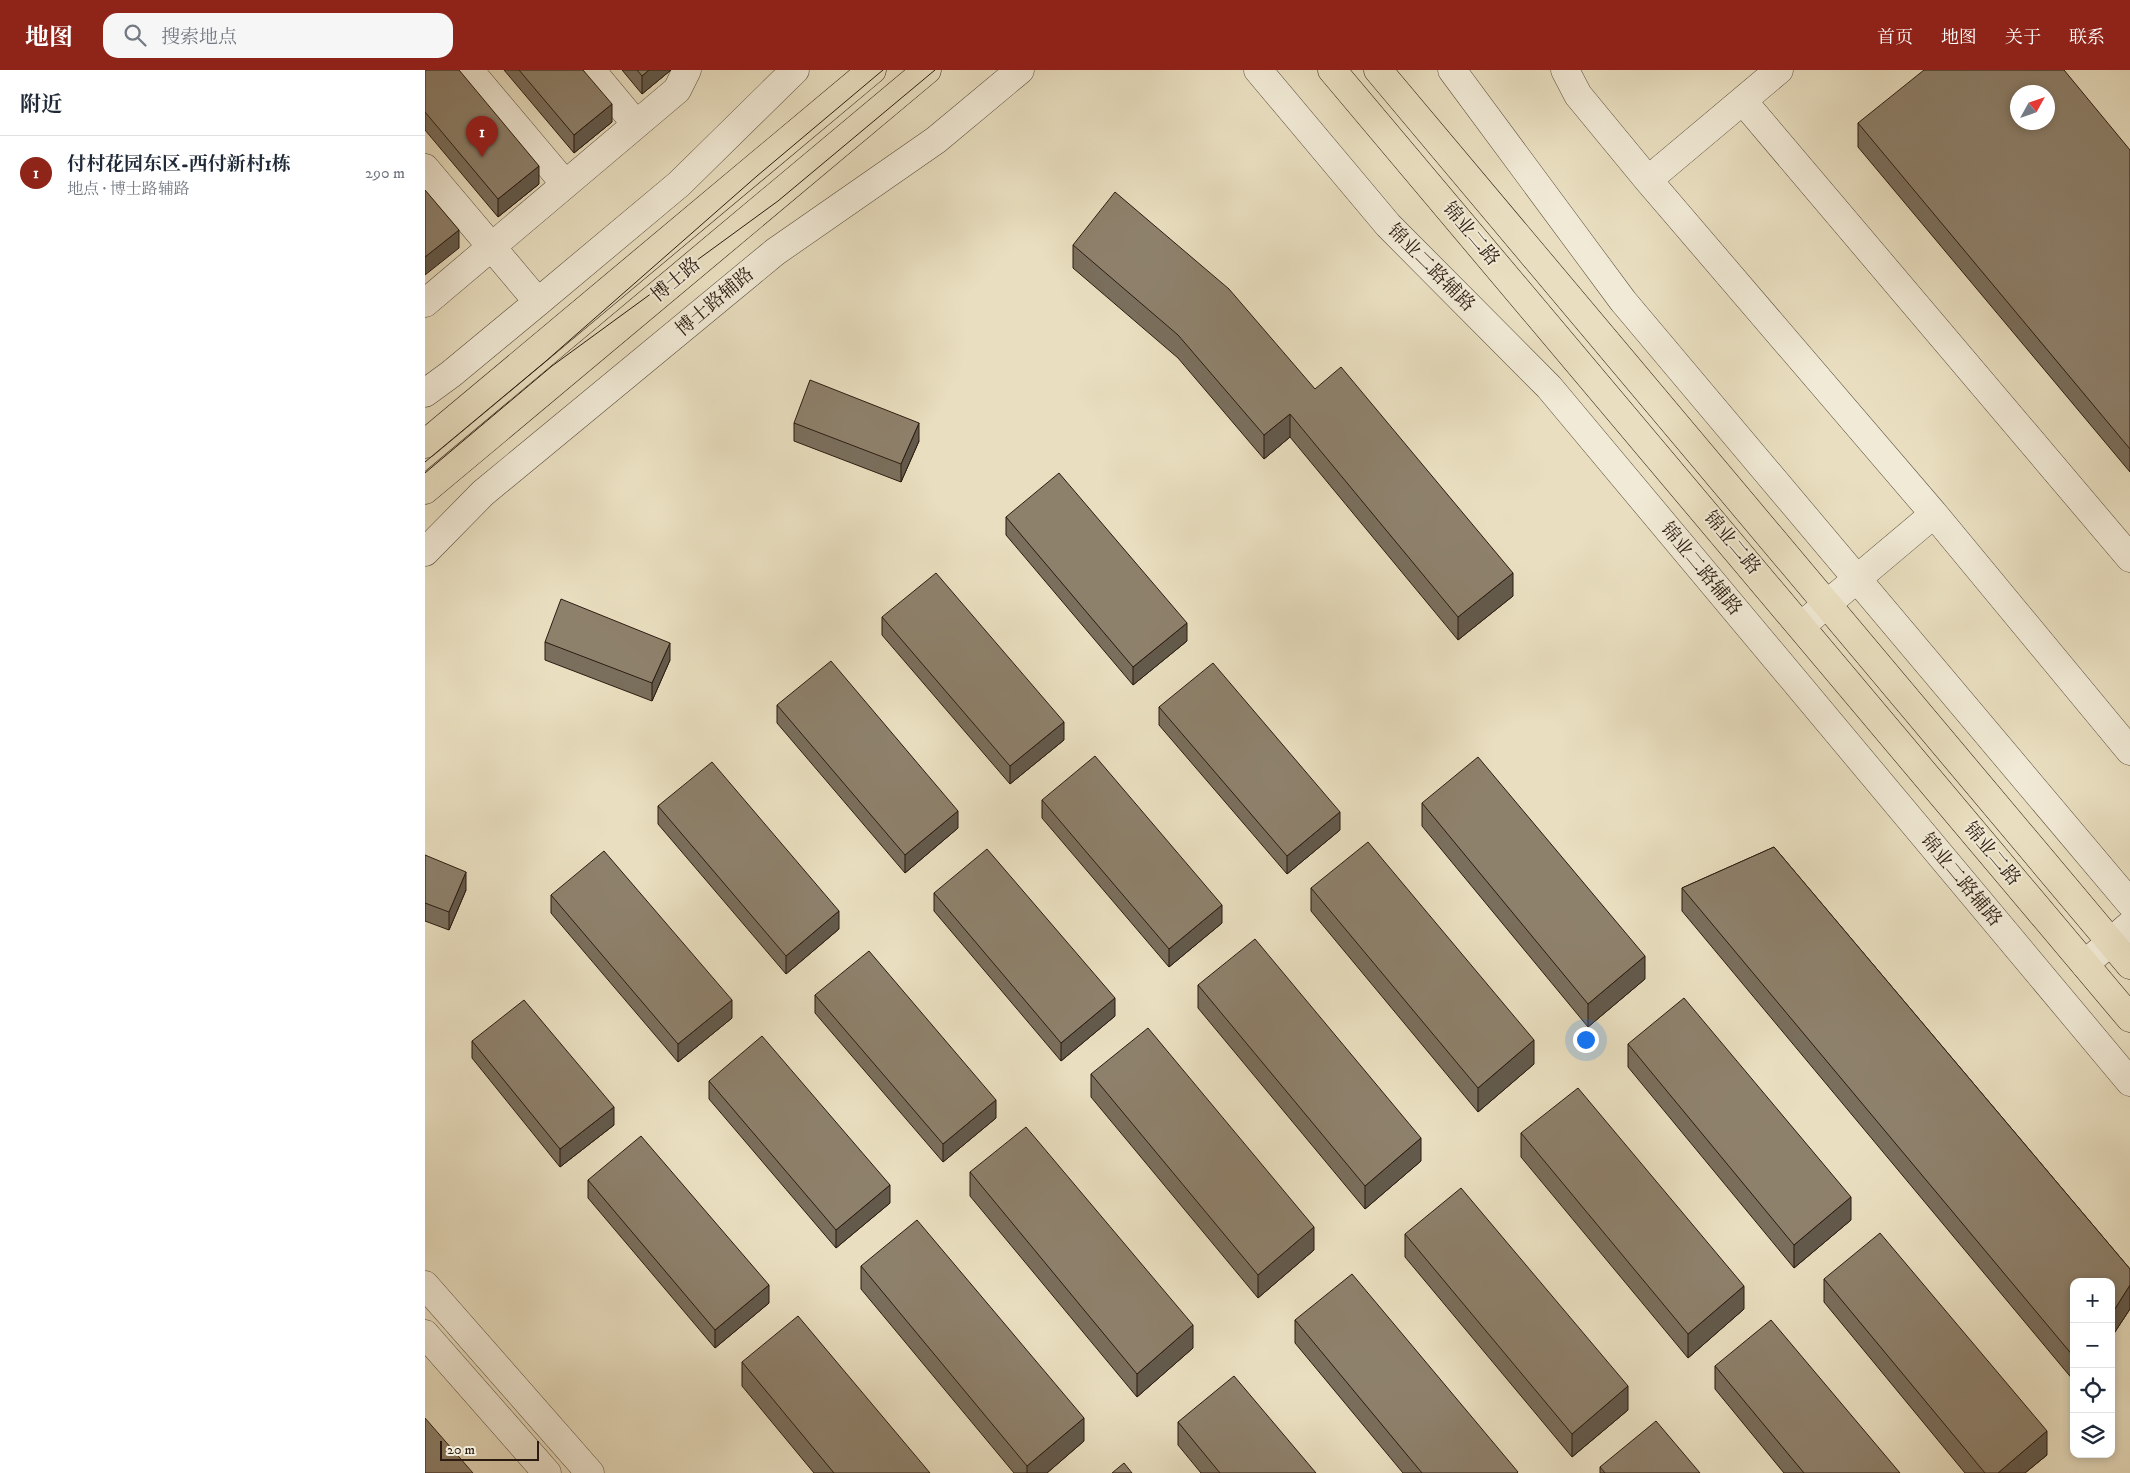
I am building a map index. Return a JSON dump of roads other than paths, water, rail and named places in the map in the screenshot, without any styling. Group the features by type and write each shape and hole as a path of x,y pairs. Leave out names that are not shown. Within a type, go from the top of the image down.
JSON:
{"main road":[{"name":"博士路","path":"425,444 872,70"},
{"name":"博士路","path":"425,490 927,70"},
{"name":"锦业二路","path":"1332,70 2130,1018"},
{"name":"锦业二路","path":"1378,70 1827,605 2120,934 2130,965"}],"street":[{"path":"469,70 565,184"},
{"path":"591,70 636,124"},
{"path":"425,303 677,90 687,70"},
{"path":"425,393 539,302 679,184 795,70"},
{"name":"博士路辅路","path":"425,552 483,493 775,252 936,140 1020,70"},
{"name":"锦业二路辅路","path":"1258,70 1388,225 1549,387 2130,1082"},
{"path":"1452,70 1623,301 2130,903"},
{"path":"1565,70 1577,95 1934,514 2130,751"},
{"path":"1648,180 1779,70"},
{"path":"1743,101 2130,558"},
{"path":"425,168 539,302"},
{"path":"1801,626 1934,514"},
{"path":"2085,964 2120,934"},
{"path":"425,1285 589,1473"},
{"path":"425,1334 547,1473"}],"tram line":[{"path":"425,462 546,361 757,176 883,70"},
{"path":"425,473 552,366 778,201 935,70"}],"place":[{"name":"付村花园东区-西付新村1栋","path":"482,157"}]}
